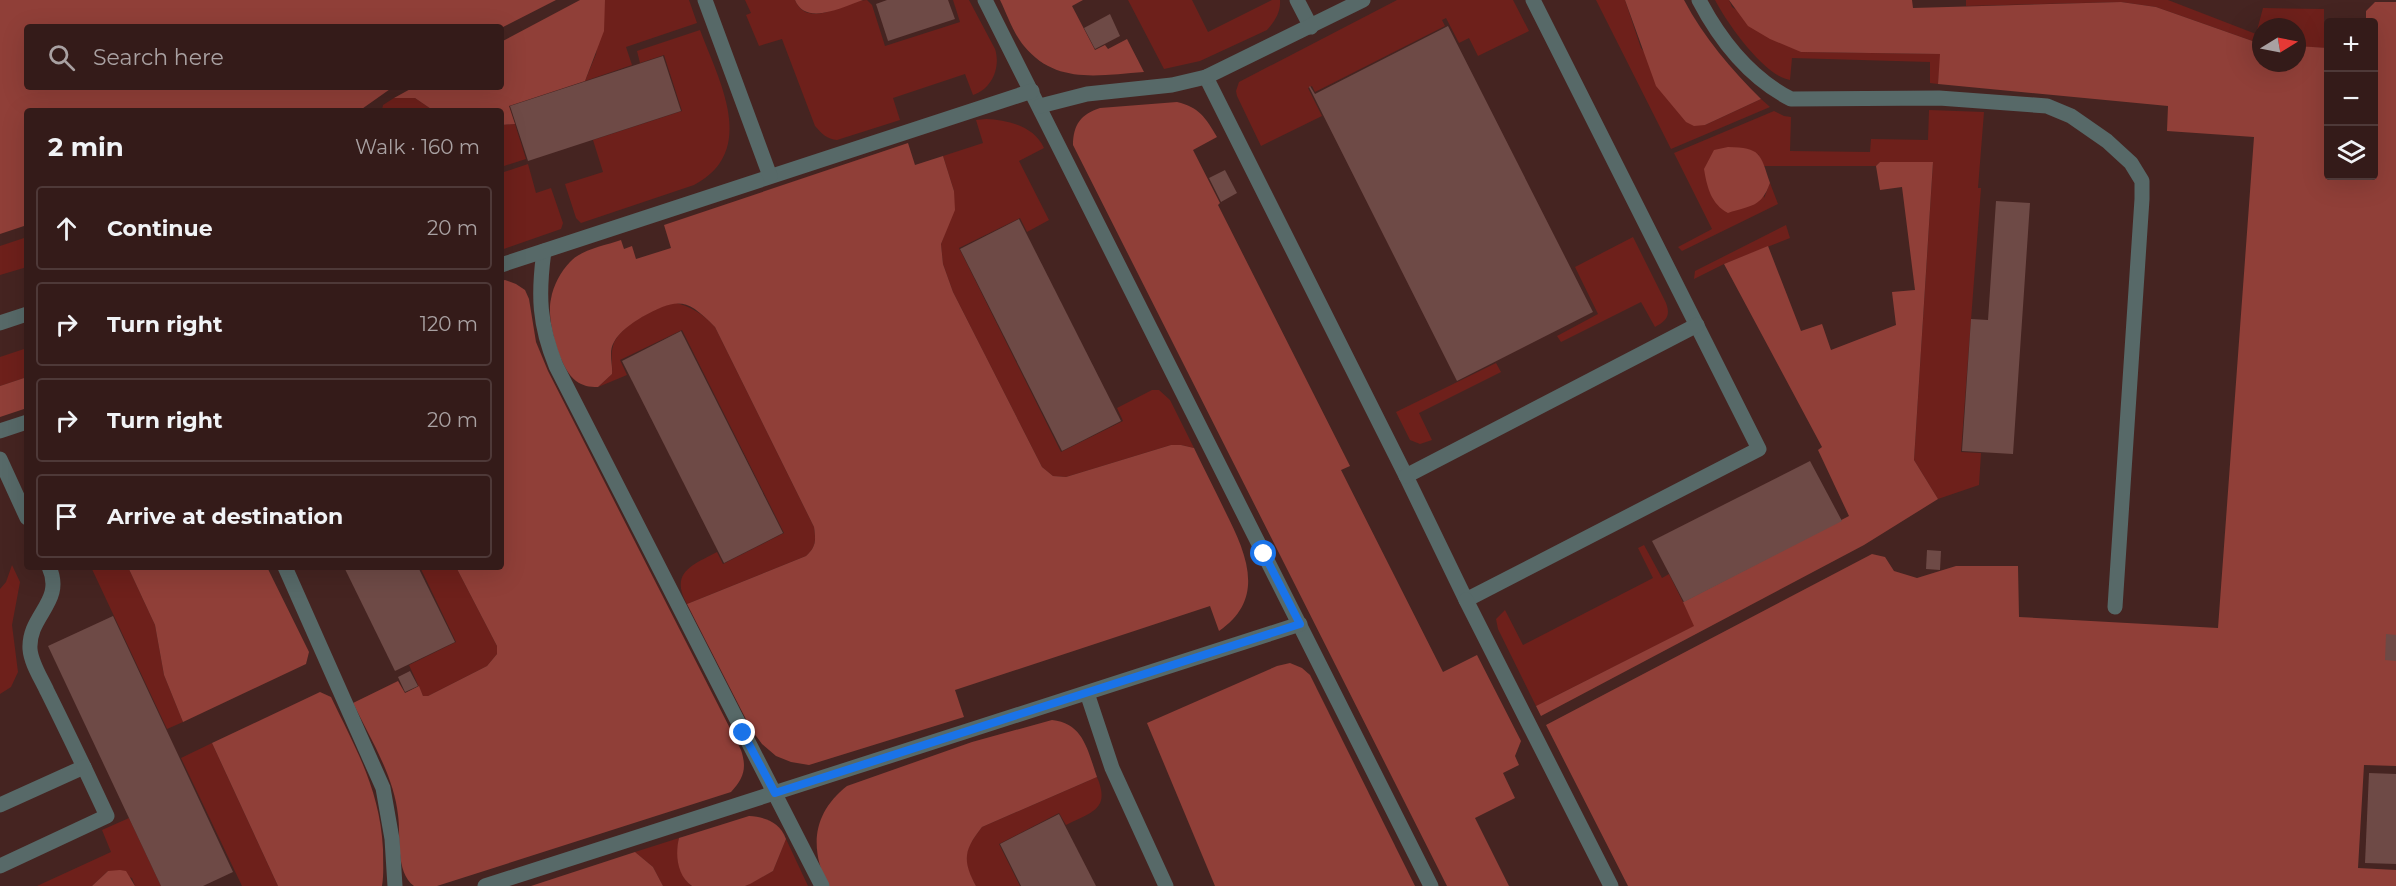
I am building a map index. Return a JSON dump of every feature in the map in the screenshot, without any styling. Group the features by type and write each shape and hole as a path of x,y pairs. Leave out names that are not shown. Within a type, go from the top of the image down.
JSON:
{"street":[{"path":"705,0 770,176"},
{"path":"985,0 1431,886"},
{"path":"1297,0 1311,27"},
{"path":"1040,106 1088,94 1172,85 1206,77 1363,0"},
{"path":"1466,600 1759,449 1533,0"},
{"path":"1699,0 1713,25 1748,67 1773,90 1791,99 1939,98 2047,106 2071,116 2108,141 2140,175 2142,199 2115,608"},
{"path":"1206,77 1611,886"},
{"path":"504,264 1032,91"},
{"path":"544,251 539,298 546,340 556,366 822,886"},
{"path":"0,323 24,315"},
{"path":"1406,476 1697,325"},
{"path":"0,431 24,423"},
{"path":"0,459 24,511"},
{"path":"0,867 107,816 30,656 31,630 49,603 54,587 50,570"},
{"path":"286,570 383,788 392,839 395,886"},
{"path":"485,886 1300,624"},
{"path":"1087,693 1112,768 1166,886"},
{"path":"0,805 84,767"}],"shaded area":[{"path":"0,0 556,0 504,26 504,24 24,24 24,90 389,90 363,108 24,108 24,226 0,234"},
{"path":"580,0 605,0 604,31 585,81 509,106 515,124 504,125 504,108 430,108 415,98 394,98 409,90 504,90 504,40"},
{"path":"605,0 689,0 697,23 626,47 632,65 585,81 596,54"},
{"path":"745,0 795,0 801,9 818,14 867,0 872,5 885,46 960,22 953,0 969,0 995,49 996,70 990,83 973,95 965,74 893,98 900,120 837,140 833,139 825,136 815,126 782,39 759,46 746,15 751,13"},
{"path":"795,0 863,0 836,10 816,13 800,8"},
{"path":"1000,0 1083,0 1072,6 1095,50 1105,45 1108,49 1127,39 1144,72 1079,75 1050,67 1036,58 1020,41"},
{"path":"1128,0 1192,0 1208,32 1272,0 1280,0 1280,8 1267,30 1200,61 1164,69"},
{"path":"1397,0 1513,0 1529,31 1478,56 1469,38 1459,43 1446,18 1442,20 1445,26 1315,92 1312,86 1308,88 1322,116 1261,146 1237,96 1239,82"},
{"path":"1596,0 1625,0 1641,48 1705,125 1761,99 1770,107 1671,149"},
{"path":"1625,0 1684,0 1700,27 1719,52 1761,99 1705,125 1694,126 1686,122 1656,86"},
{"path":"1715,0 1729,0 1732,7 1801,52 1941,54 1938,84 1930,83 1930,62 1792,58 1790,80 1769,69 1758,59 1728,22"},
{"path":"1729,0 1912,0 1913,8 2121,2 2156,7 2252,41 2252,72 2306,72 2306,47 2324,48 2324,180 2378,180 2378,18 2366,18 2366,11 2375,2 2396,2 2396,766 2364,765 2358,868 2396,870 2396,886 1628,886 1546,725 1872,554 1885,557 1894,571 1917,578 1956,566 2018,566 2019,617 2218,628 2254,137 2167,131 2168,106 1938,84 1940,54 1801,52 1770,39 1748,26"},
{"path":"1966,0 2168,0 2252,32 2252,41 2156,7 2121,2 1966,6"},
{"path":"2263,8 2324,9 2324,48 2306,47 2306,18 2260,18"},
{"path":"700,30 724,92 729,134 725,154 714,171 694,185 581,223 576,218 565,184 603,172 593,140 682,111 664,55 640,63 637,51"},
{"path":"394,98 415,98 430,108 382,108 383,105"},
{"path":"1177,102 1201,114 1217,137 1193,150 1220,203 1218,205 1350,466 1341,470 1443,672 1477,655 1521,741 1515,756 1519,765 1503,773 1515,798 1475,818 1509,886 1447,886 1073,145 1079,121 1093,110"},
{"path":"1929,110 1984,112 1978,188 1981,188 1961,452 1981,453 1979,485 1938,499 1914,460 1933,163 1880,162 1876,166 1764,166 1758,154 1764,198 1770,183 1778,204 1682,251 1678,247 1712,229 1674,153 1774,111 1791,117 1790,151 1870,152 1871,139 1928,140"},
{"path":"986,119 1020,126 1040,140 1044,148 1019,161 1049,220 1027,232 1020,218 959,248 1061,452 1123,421 1117,408 1152,390 1159,390 1170,400 1194,448 1171,445 1066,477 1053,476 1042,467 953,292 943,264 941,244 948,225 954,191 943,156 983,143 976,120"},
{"path":"515,124 526,159 504,166 504,125"},
{"path":"908,143 915,165 943,156 954,191 955,210 941,244 943,264 953,292 1042,467 1053,476 1066,477 1171,445 1194,448 1240,543 1248,574 1248,590 1234,618 1219,631 1210,606 955,690 964,717 809,765 791,762 776,756 762,744 751,729 687,604 806,556 812,550 815,540 814,527 715,327 688,306 673,304 664,306 634,322 619,335 611,350 612,374 598,387 589,386 579,383 570,375 559,355 550,318 551,299 556,284 570,262 587,251 621,240 624,249 632,246 636,259 671,248 664,225"},
{"path":"1728,147 1747,149 1758,154 1770,183 1759,201 1749,207 1728,213 1714,200 1708,188 1704,169 1714,150"},
{"path":"1880,162 1933,162 1914,460 1938,499 1864,545 1541,716 1536,706 1694,626 1683,602 1849,516 1818,450 1822,447 1724,264 1768,246 1801,331 1822,324 1831,350 1896,325 1892,292 1915,290 1902,187 1880,190 1876,166"},
{"path":"528,164 536,193 551,188 563,223 561,229 504,249 504,172"},
{"path":"1786,225 1790,238 1724,264 1694,279 1695,271"},
{"path":"1633,237 1666,303 1668,311 1666,318 1655,327 1641,302 1561,342 1557,336 1598,314 1575,267"},
{"path":"24,238 24,268 0,275 0,246"},
{"path":"504,280 525,290 529,299 536,342 548,371 741,750 744,768 739,782 731,792 437,886 414,886 408,880 401,863 398,815 392,786 353,703 398,681 405,693 419,686 423,696 428,696 487,666 497,654 497,646 458,570 504,570"},
{"path":"673,302 696,311 715,327 814,527 815,536 812,550 806,556 687,604 681,584 682,577 692,566 717,552 723,564 784,533 682,330 620,360 627,375 598,387 612,374 613,346 622,332 638,319"},
{"path":"24,349 24,378 0,386 0,357"},
{"path":"1496,363 1501,372 1419,413 1432,440 1420,444 1410,440 1396,412"},
{"path":"24,378 24,409 0,417 0,386"},
{"path":"1644,545 1662,578 1669,574 1695,626 1536,706 1498,629 1496,619 1505,610 1523,645 1653,578 1638,548"},
{"path":"12,565 20,582 12,625 18,672 11,687 0,694 0,589 6,582"},
{"path":"92,570 129,570 155,625 164,675 183,722 167,729"},
{"path":"129,570 268,570 309,652 306,664 183,722 164,675 155,625"},
{"path":"421,570 458,570 497,646 497,654 487,666 428,696 423,696 409,665 456,642"},
{"path":"1290,663 1302,668 1310,675 1415,886 1215,886 1147,723 1277,666"},
{"path":"320,692 331,697 358,752 372,789 381,828 382,886 278,886 212,743"},
{"path":"1052,720 1063,722 1078,733 1087,749 1097,777 982,827 968,849 967,855 969,869 976,886 828,886 818,858 818,831 827,808 847,786 972,742"},
{"path":"212,743 278,886 242,886 181,758"},
{"path":"1097,777 1102,797 1100,803 1090,813 1066,825 1059,813 999,844 1020,886 976,886 968,869 967,855 971,842 982,827"},
{"path":"749,816 761,818 776,825 786,839 773,871 745,886 692,886 687,882 678,864 679,838"},
{"path":"129,818 161,886 135,886 132,878 108,871 92,886 37,886 111,852 102,830"},
{"path":"679,838 681,871 692,886 663,886 653,867 635,852"},
{"path":"786,839 808,886 745,886 773,871"},
{"path":"635,852 653,867 663,886 531,886"},
{"path":"108,871 126,871 135,886 92,886"}],"building":[{"path":"887,0 948,0 955,19 888,41 876,4"},
{"path":"1110,14 1120,36 1095,49 1084,28"},
{"path":"1448,26 1593,312 1457,381 1309,87 1315,94"},
{"path":"663,56 681,111 528,161 510,106"},
{"path":"1225,170 1237,193 1221,202 1209,178"},
{"path":"1996,201 2030,203 2013,454 1962,451 1971,319 1988,320"},
{"path":"1019,219 1121,421 1062,451 960,249"},
{"path":"681,331 783,533 724,563 622,361"},
{"path":"1810,461 1842,521 1684,602 1652,541"},
{"path":"1927,550 1941,551 1940,570 1926,569"},
{"path":"345,570 419,570 455,642 395,671"},
{"path":"113,616 233,872 203,886 161,886 48,646"},
{"path":"2386,634 2396,635 2396,661 2385,660"},
{"path":"410,671 418,686 405,692 398,677"},
{"path":"2369,773 2396,774 2396,864 2365,863"},
{"path":"1059,814 1096,886 1021,886 1000,844"}],"route":[{"path":"743,733 775,793 1300,624 1264,554"}]}
